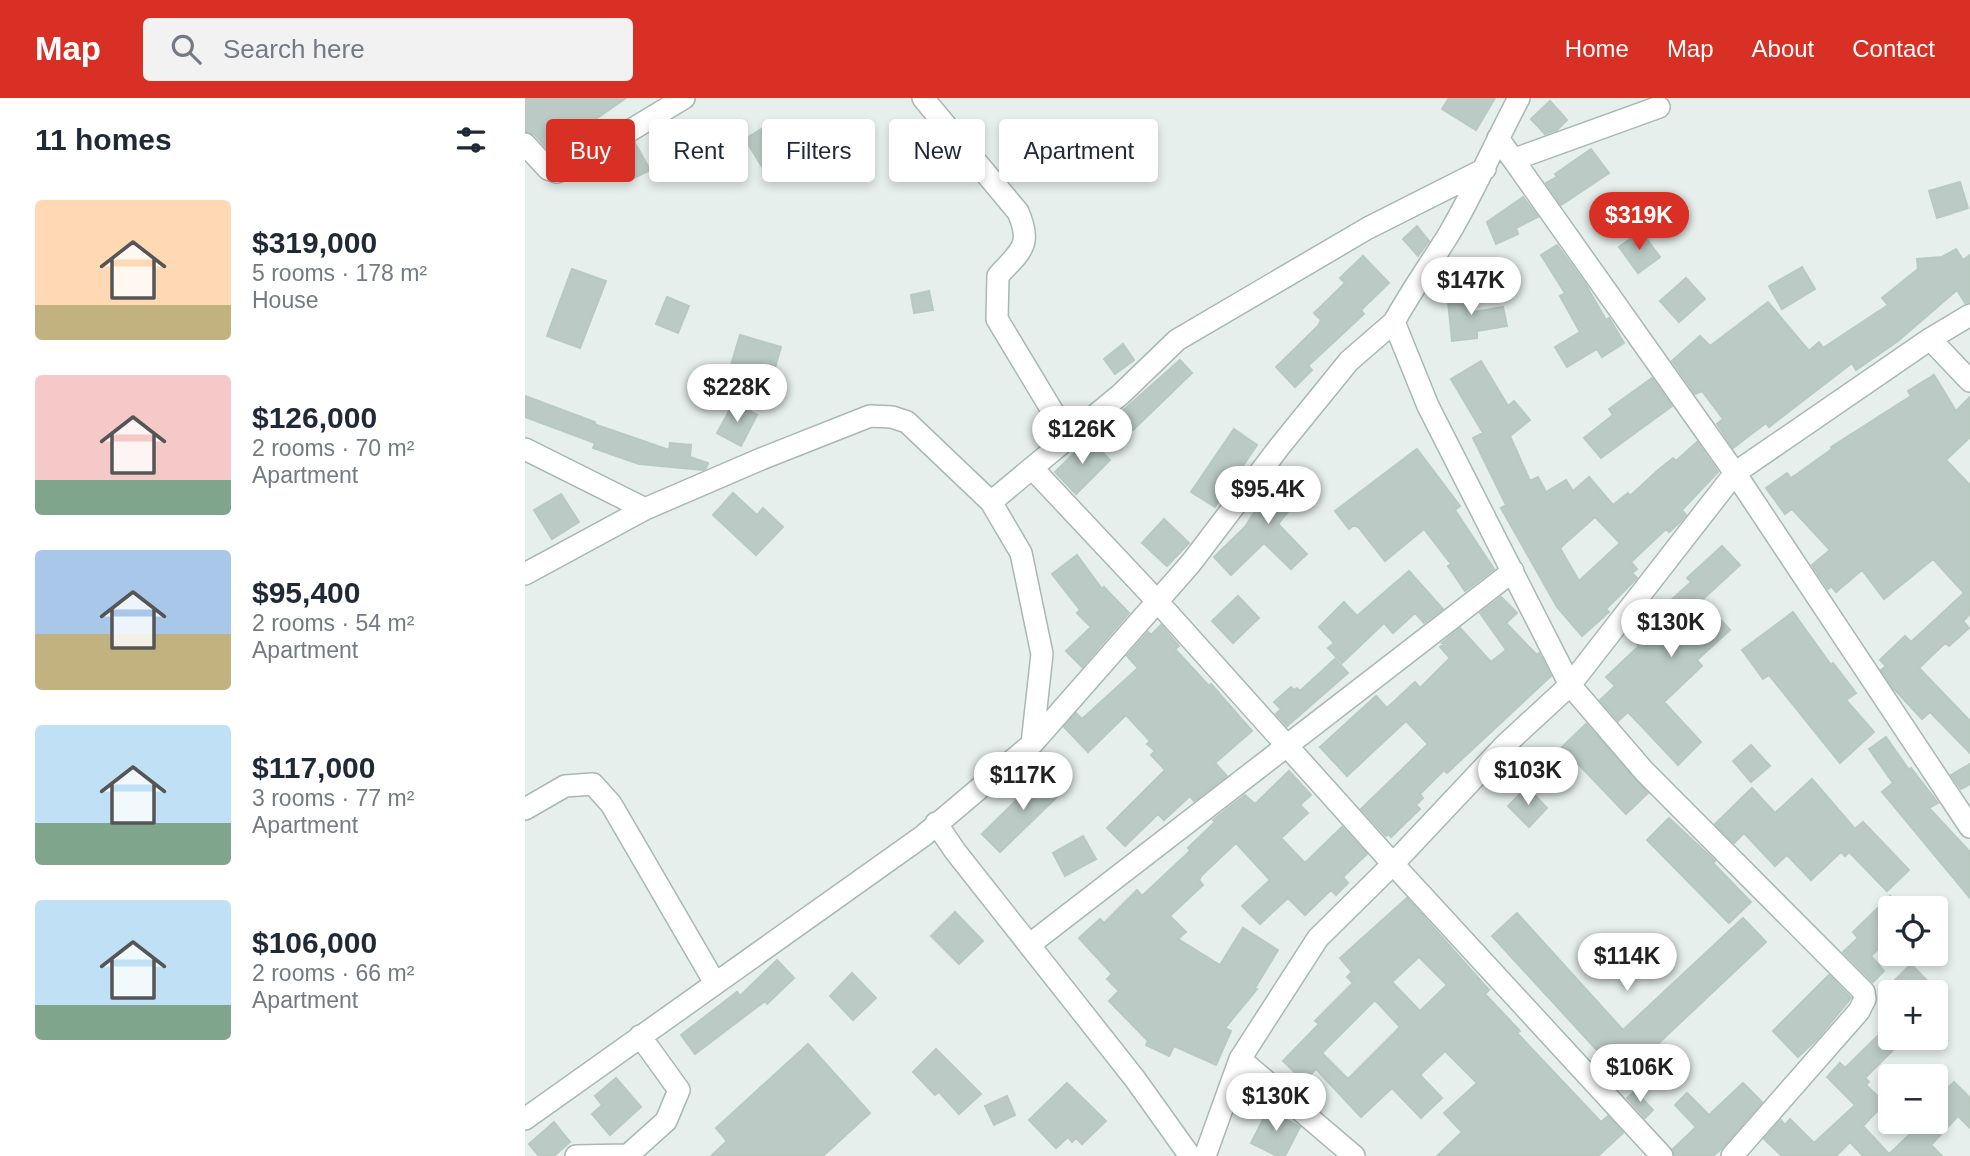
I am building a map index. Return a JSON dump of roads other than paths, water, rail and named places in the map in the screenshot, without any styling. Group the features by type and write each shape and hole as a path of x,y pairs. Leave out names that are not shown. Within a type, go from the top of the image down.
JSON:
{"street":[{"path":"525,144 548,169 557,172 684,98"},
{"path":"923,98 1018,212 1026,229 1024,246 998,275 997,319 1068,437"},
{"path":"525,1119 923,836 1032,744 1191,563 1349,361 1394,322 1485,169 1519,98"},
{"path":"1514,159 1659,107"},
{"path":"1498,138 1735,473 1970,827"},
{"path":"991,502 1121,394 1177,341 1368,228 1485,169"},
{"path":"1205,1156 1240,1059 1318,937 1393,864 1505,745 1570,684 1735,473 1970,315"},
{"path":"1394,322 1428,406 1570,684 1644,771 1864,992 1865,999 1859,1011 1732,1156"},
{"path":"1930,340 1970,381"},
{"path":"525,574 645,509 870,416 892,417 907,422 991,502 1021,553 1042,654 1032,744"},
{"path":"525,449 645,509"},
{"path":"1032,468 1157,600 1393,864 1662,1156"},
{"path":"1029,945 1513,571"},
{"path":"525,808 565,786 593,784 611,804 715,983"},
{"path":"936,823 955,851 1135,1079 1190,1156"},
{"path":"576,1156 627,1156 666,1121 679,1090 640,1036"},
{"path":"1240,1059 1354,1156"}]}
